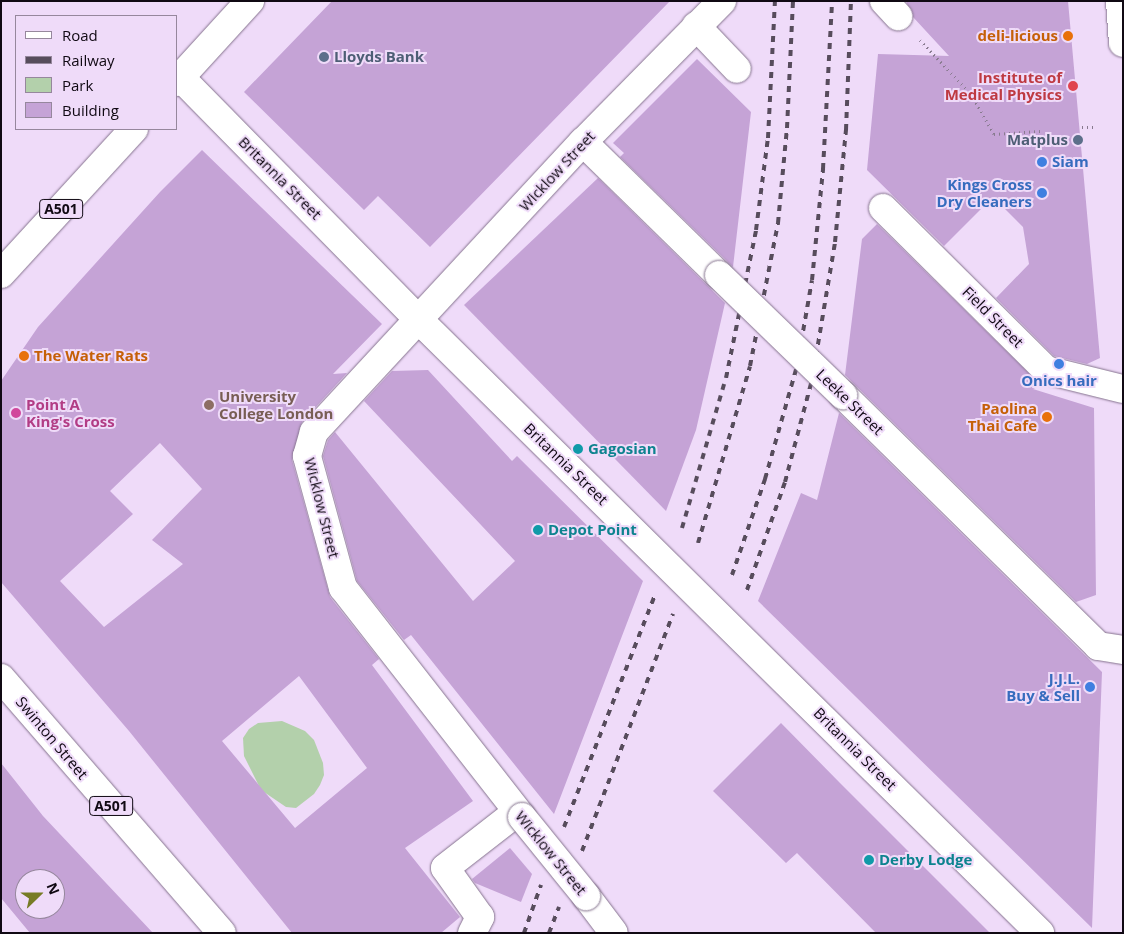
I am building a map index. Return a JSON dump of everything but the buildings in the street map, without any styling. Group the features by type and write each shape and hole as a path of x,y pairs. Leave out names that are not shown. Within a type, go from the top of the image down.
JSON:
{"main road":[{"path":"178,80 250,1"},
{"name":"Wicklow Street","path":"614,933 343,588 306,456 314,432 583,142 722,1"},
{"path":"1120,1 1123,43"},
{"path":"696,26 737,69"},
{"name":"Britannia Street","path":"178,80 1040,933"},
{"name":"A501","path":"1,274 133,130"},
{"name":"Leeke Street","path":"583,142 1098,646 1123,650"},
{"name":"Field Street","path":"883,208 1046,370 1123,389"},
{"name":"Swinton Street","path":"1,678 222,933"},
{"path":"472,933 480,917 445,868 519,814"}],"path":[{"path":"891,9 971,94 994,134 1040,131"},
{"path":"1082,127 1093,127"}],"green space":[{"path":"282,721 305,731 314,740 323,763 324,775 320,785 314,794 296,808 286,807 261,790 244,756 243,738 249,729 258,723"}],"railway":[{"path":"682,528 726,378 756,230 768,138 775,1"},
{"path":"698,543 750,366 778,223 787,128 793,1"},
{"path":"732,575 765,479 797,366 812,280 823,169 832,1"},
{"path":"747,590 785,482 812,380 835,242 846,130 851,1"},
{"path":"564,827 655,595"},
{"path":"582,851 673,614"},
{"path":"524,933 541,885"},
{"path":"549,933 559,907"}],"place":[{"name":"deli-licious","path":"1068,36"},
{"name":"Lloyds Bank","path":"324,57"},
{"name":"Institute of Medical Physics","path":"1073,86"},
{"name":"Matplus","path":"1078,140"},
{"name":"Siam","path":"1042,162"},
{"name":"Kings Cross Dry Cleaners","path":"1042,193"},
{"name":"The Water Rats","path":"24,356"},
{"name":"Onics hair","path":"1059,364"},
{"name":"University College London","path":"209,405"},
{"name":"Point A King's Cross","path":"16,413"},
{"name":"Paolina Thai Cafe","path":"1047,417"},
{"name":"Gagosian","path":"578,449"},
{"name":"Depot Point","path":"538,530"},
{"name":"J.J.L. Buy & Sell","path":"1090,687"},
{"name":"Derby Lodge","path":"869,860"}]}
